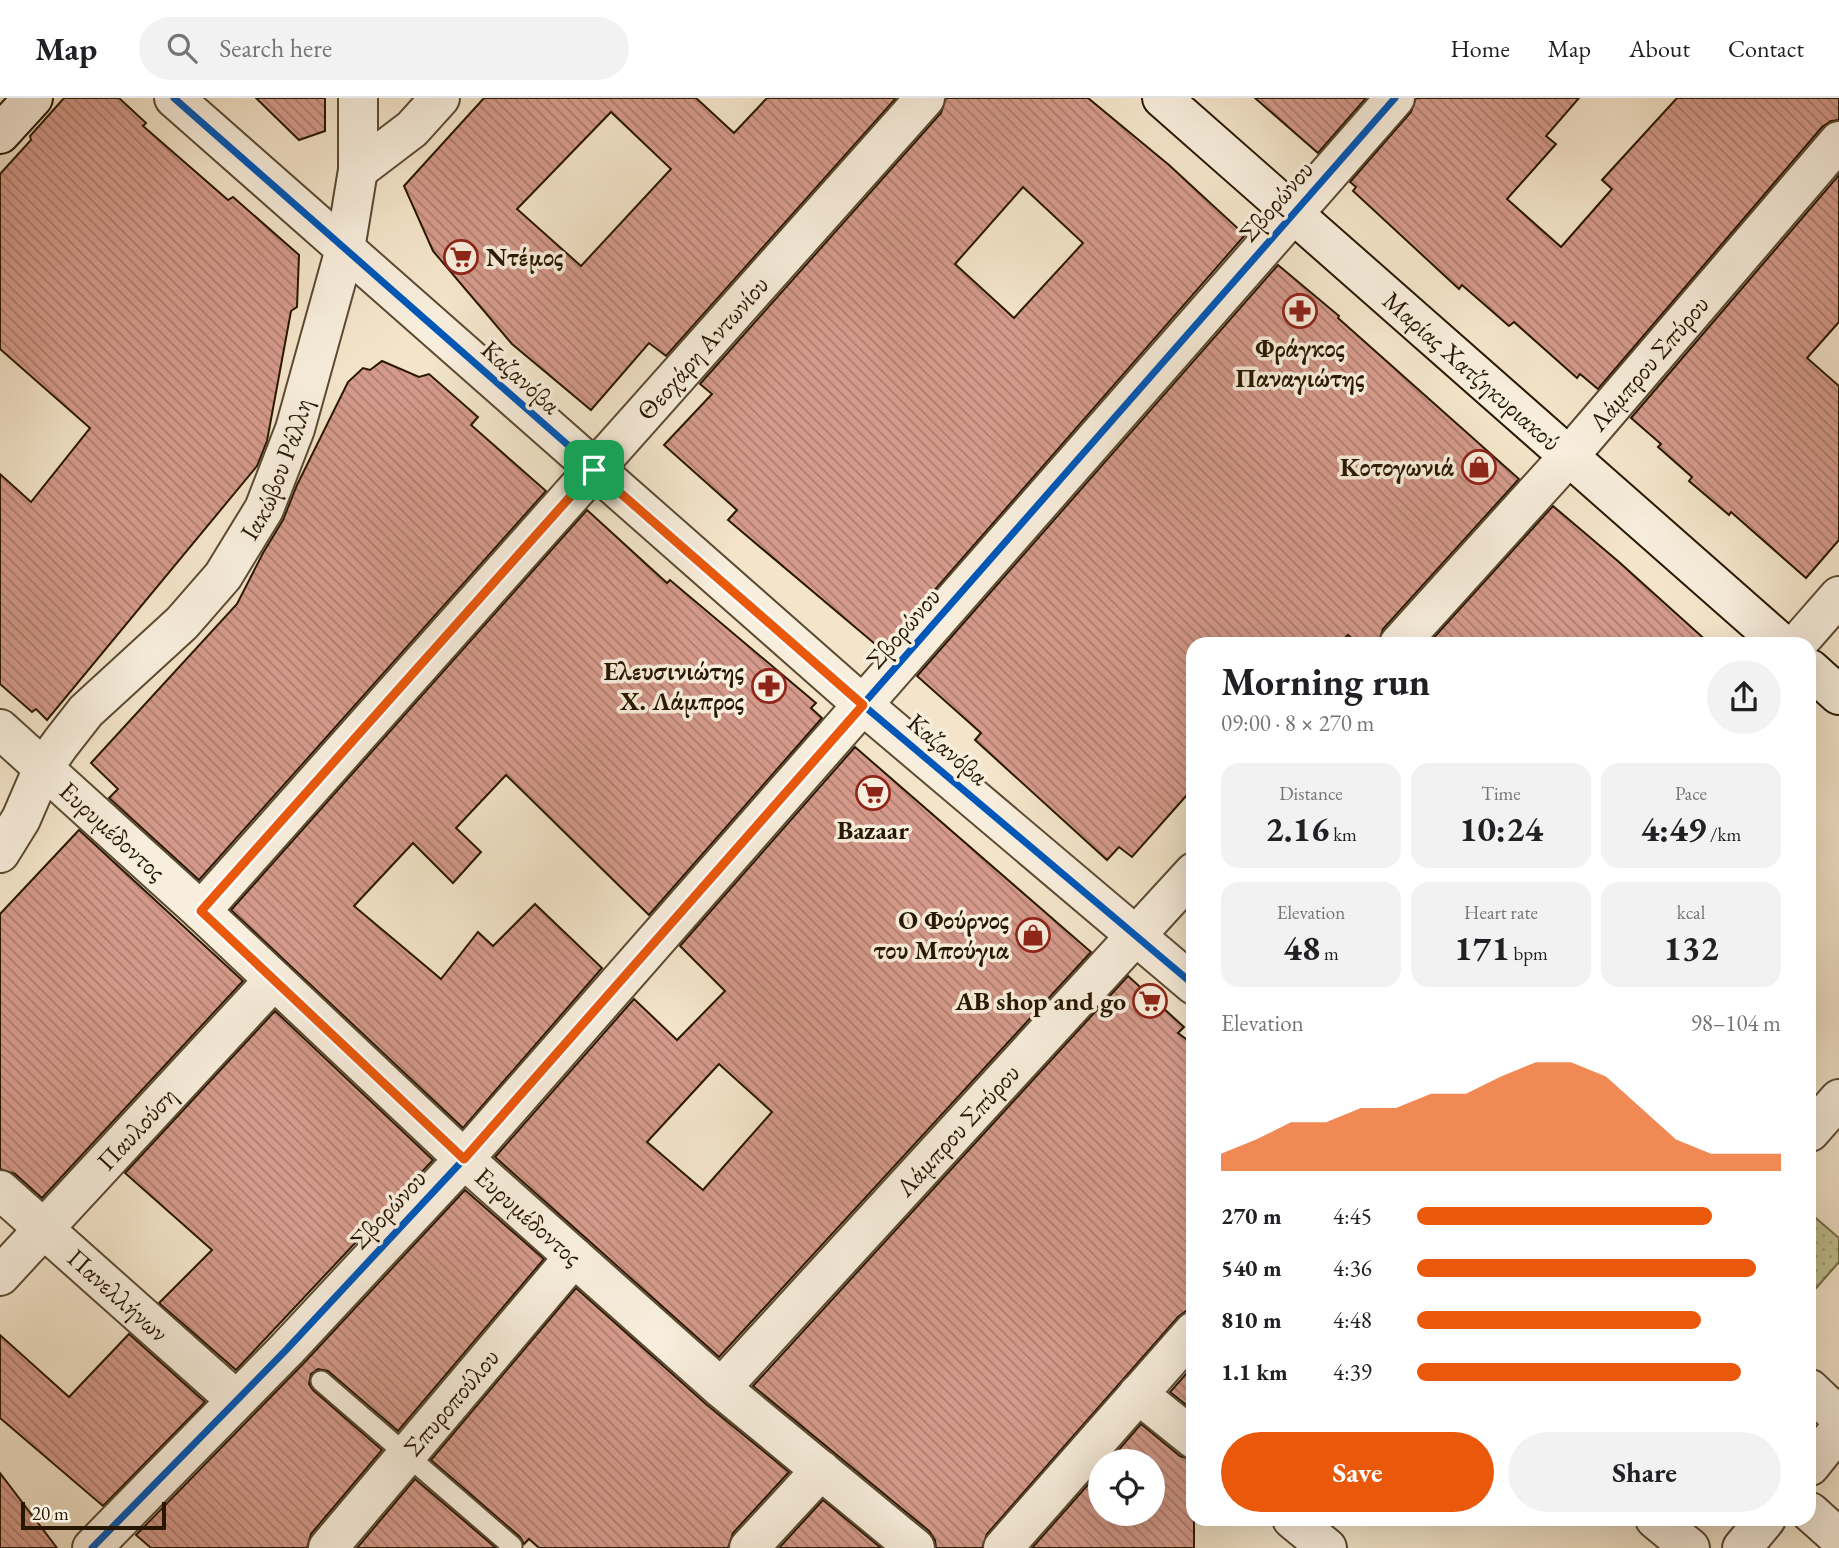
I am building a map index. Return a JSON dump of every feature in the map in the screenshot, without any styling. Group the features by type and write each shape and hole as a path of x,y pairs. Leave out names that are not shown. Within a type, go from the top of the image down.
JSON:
{"street":[{"path":"0,134 33,98"},
{"name":"Καζανόβα","path":"174,98 863,705 1186,978"},
{"name":"Ιακώβου Ράλλη","path":"0,853 11,826 43,768 86,711 182,623 223,576 264,509 295,429 345,249 358,170 358,98"},
{"path":"358,170 412,130 440,98"},
{"name":"Θεοχάρη Αντωνίου","path":"201,911 925,98"},
{"name":"Μαρίας Χατζηκυριακού","path":"1162,98 1774,637"},
{"name":"Σβορώνου","path":"92,1548 464,1159 1395,98"},
{"name":"Λάμπρου Σπύρου","path":"1405,637 1569,456 1839,141"},
{"path":"1803,637 1839,596"},
{"path":"1816,674 1839,695"},
{"name":"Ευρυμέδοντος","path":"0,729 201,911 464,1159 721,1388 915,1548"},
{"name":"Λάμπρου Σπύρου","path":"721,1388 1186,881"},
{"name":"Παυλούση","path":"0,1276 274,980"},
{"path":"1816,1125 1839,1099"},
{"name":"Πανελλήνων","path":"0,1190 236,1400"},
{"name":"Σπυροπούλου","path":"328,1548 574,1257"},
{"path":"1003,1548 1186,1340"},
{"path":"1138,1394 1186,1433"},
{"path":"1816,1395 1839,1417"},
{"path":"1816,1459 1839,1430"},
{"path":"749,1548 821,1470"},
{"path":"1816,1517 1839,1538"},
{"path":"1300,1526 1327,1548"},
{"path":"1663,1526 1690,1548"},
{"path":"1742,1548 1760,1526"}],"lane":[{"path":"321,1381 512,1546"}],"shaded area":[{"path":"1816,1218 1839,1238 1839,1262 1816,1288"}],"building":[{"path":"64,98 119,98 146,123 143,126 228,200 233,197 299,255 297,307 291,311 267,441 257,466 47,720 36,709 32,712 0,684 0,474 31,502 90,428 0,349 0,174"},
{"path":"256,98 325,98 325,131 299,140"},
{"path":"484,98 696,98 734,133 767,98 896,98 666,356 649,343 591,410 512,344 433,251 404,186","holes":["611,112 671,169 581,266 517,209"]},
{"path":"946,98 1088,98 1169,165 1245,235 884,648 877,642 875,644 728,520 737,510 664,445 712,394 700,384 941,113","holes":["1023,187 1083,243 1014,318 955,264"]},
{"path":"1255,98 1366,98 1318,153"},
{"path":"1416,98 1579,98 1546,136 1556,144 1507,199 1561,247 1612,189 1602,180 1677,98 1839,98 1839,120 1831,121 1822,127 1598,389 1580,374 1577,378 1514,322 1509,326 1462,285 1459,289 1353,191 1356,187 1350,182 1411,112"},
{"path":"1839,175 1839,322 1807,358 1839,386 1839,540 1806,578 1731,512 1729,515 1689,481 1692,477 1658,447 1661,444 1631,418"},
{"path":"1278,265 1339,316 1338,318 1519,479 1383,629 1380,637 1186,637 1186,796 1132,857 1119,847 1107,860 975,740 981,733 917,676"},
{"path":"382,361 419,377 429,374 478,417 471,425 546,491 199,880 109,798 118,789 91,763 237,604 283,520 297,485 348,382 363,368 370,370"},
{"path":"1553,506 1702,637 1434,637"},
{"path":"587,510 667,583 670,580 816,703 811,708 822,718 649,915 506,775 456,828 481,852 453,883 413,843 354,906 441,979 478,932 493,946 535,904 602,968 463,1128 231,910"},
{"path":"855,747 1091,952 719,1357 495,1157 634,999 677,1040 725,991 680,946","holes":["719,1064 772,1112 703,1190 647,1142"]},
{"path":"79,830 243,981 42,1198 15,1174 0,1169 0,914"},
{"path":"1128,976 1184,1027 1178,1033 1186,1039 1186,1311 987,1534 982,1548 936,1548 935,1540 929,1531 753,1386"},
{"path":"275,1011 433,1160 236,1370 159,1303 212,1250 125,1173"},
{"path":"465,1190 544,1259 398,1431 328,1371 318,1369 311,1374 309,1384 313,1390 382,1450 311,1534 307,1548 151,1548 136,1535 303,1364"},
{"path":"576,1288 707,1405 789,1472 733,1533 728,1548 539,1548 529,1539 524,1544 520,1537 431,1460"},
{"path":"129,1334 205,1402 103,1506 0,1418 0,1335 69,1397"},
{"path":"1186,1374 1186,1405 1170,1392"},
{"path":"1141,1424 1180,1456 1186,1458 1186,1526 1194,1526 1194,1548 1032,1548 1088,1485 1088,1526 1165,1526 1165,1449 1119,1449"},
{"path":"0,1473 57,1548 0,1548"},
{"path":"415,1479 496,1548 357,1548"},
{"path":"823,1500 881,1548 779,1548"}],"cycle path":[{"path":"174,98 863,705 1186,978"},
{"path":"92,1548 287,1349 464,1159 1395,98"}],"place":[{"name":"Ντέμος","path":"461,257"},
{"name":"Φράγκος Παναγιώτης","path":"1300,311"},
{"name":"Κοτογωνιά","path":"1479,467"},
{"name":"Ελευσινιώτης Χ. Λάμπρος","path":"769,686"},
{"name":"Bazaar","path":"873,793"},
{"name":"Ο Φούρνος του Μπούγια","path":"1033,935"},
{"name":"AB shop and go","path":"1150,1001"}],"route":[{"path":"594,470 863,705 464,1159 201,911 594,470"}]}
